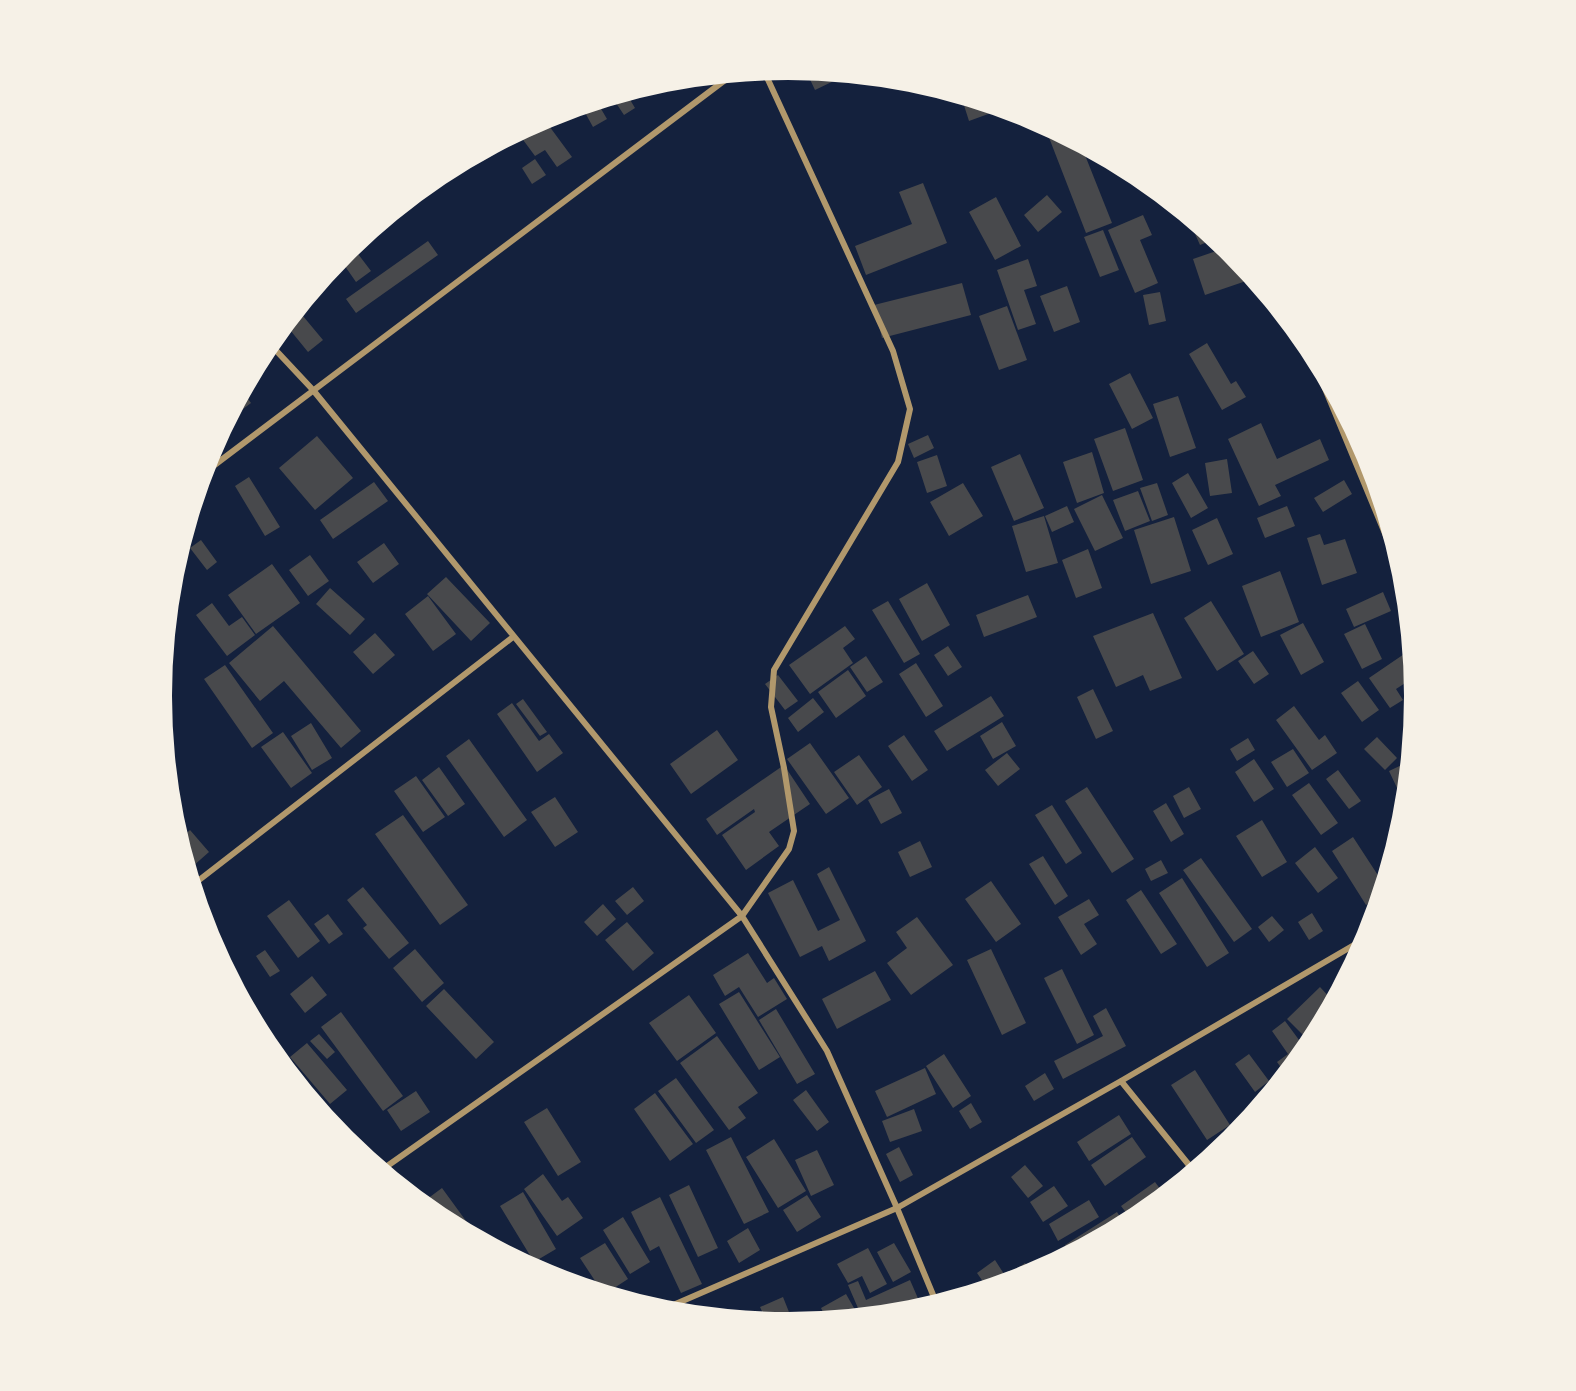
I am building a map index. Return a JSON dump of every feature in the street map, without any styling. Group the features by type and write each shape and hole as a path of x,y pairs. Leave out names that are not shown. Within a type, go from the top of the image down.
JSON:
{"street":[{"path":"389,1165 742,916 789,849 794,831 771,707 774,670 898,462 910,408 893,351 768,80"},
{"path":"218,462 720,84"},
{"path":"277,352 313,390 742,916 827,1052 933,1294"},
{"path":"1337,417 1374,507"},
{"path":"200,879 513,637"},
{"path":"680,1302 897,1208 1349,948"},
{"path":"1121,1081 1188,1164"}],"building":[{"path":"811,81 833,81 815,90"},
{"path":"630,100 635,108 624,115 617,104"},
{"path":"964,105 990,113 969,121"},
{"path":"601,109 607,119 593,127 586,114"},
{"path":"550,127 572,157 557,167 545,150 535,156 523,140"},
{"path":"1049,138 1086,156 1112,223 1086,233"},
{"path":"535,159 546,175 532,184 522,168"},
{"path":"923,183 947,243 866,275 855,246 912,224 899,192"},
{"path":"1047,195 1062,212 1038,232 1024,215"},
{"path":"996,197 1021,246 995,260 969,212"},
{"path":"1143,215 1152,235 1140,240 1158,283 1135,293 1108,230"},
{"path":"1103,230 1119,270 1100,277 1084,237"},
{"path":"1194,232 1206,243 1200,245"},
{"path":"428,241 438,255 356,313 346,299"},
{"path":"1215,251 1244,282 1205,295 1193,259"},
{"path":"358,254 371,271 356,282 346,267"},
{"path":"1028,259 1037,286 1024,290 1036,324 1018,330 997,270"},
{"path":"962,283 971,315 882,338 874,305"},
{"path":"1067,286 1080,322 1054,332 1040,296"},
{"path":"1160,292 1166,321 1149,325 1143,295"},
{"path":"1007,306 1027,360 999,370 979,316"},
{"path":"303,316 323,340 308,352 291,332"},
{"path":"1207,343 1231,384 1236,381 1246,397 1222,410 1189,354"},
{"path":"1130,373 1153,418 1132,429 1109,384"},
{"path":"1178,396 1196,448 1170,457 1153,404"},
{"path":"1261,423 1277,459 1320,439 1329,460 1275,485 1281,496 1259,506 1228,439"},
{"path":"1125,428 1143,480 1113,491 1094,439"},
{"path":"928,435 934,448 914,458 908,444"},
{"path":"317,436 353,478 315,510 279,468"},
{"path":"1092,452 1104,493 1077,503 1063,462"},
{"path":"1020,454 1044,508 1014,521 991,467"},
{"path":"937,455 947,486 927,493 917,462"},
{"path":"1227,459 1232,493 1210,496 1205,463"},
{"path":"1188,473 1208,508 1191,518 1172,483"},
{"path":"249,477 280,527 265,536 235,486"},
{"path":"1344,480 1352,494 1323,512 1314,498"},
{"path":"374,482 388,501 333,539 320,520"},
{"path":"963,483 983,516 949,536 930,502"},
{"path":"1157,483 1168,515 1152,521 1140,488"},
{"path":"1138,491 1150,521 1125,531 1113,500"},
{"path":"1102,495 1123,538 1095,551 1074,509"},
{"path":"1067,506 1074,522 1052,532 1045,516"},
{"path":"1287,506 1295,526 1265,538 1257,518"},
{"path":"1044,516 1058,563 1026,572 1012,526"},
{"path":"1174,517 1191,571 1151,584 1134,530"},
{"path":"1217,518 1233,554 1208,565 1192,530"},
{"path":"1320,534 1324,545 1345,539 1357,573 1322,585 1307,538"},
{"path":"201,540 217,562 207,570 190,548"},
{"path":"384,543 399,564 373,583 357,562"},
{"path":"1088,549 1102,588 1076,598 1062,560"},
{"path":"310,555 329,581 308,596 289,570"},
{"path":"272,564 300,603 256,634 228,595"},
{"path":"1280,571 1299,622 1261,637 1242,586"},
{"path":"446,577 490,623 471,641 427,594"},
{"path":"927,583 950,625 922,641 899,599"},
{"path":"330,588 365,619 350,635 316,604"},
{"path":"1383,592 1391,611 1354,627 1346,609"},
{"path":"1028,595 1037,617 984,637 976,615"},
{"path":"428,596 456,634 433,651 405,614"},
{"path":"888,601 920,654 904,663 872,610"},
{"path":"1211,601 1244,654 1217,671 1184,618"},
{"path":"212,603 229,626 242,617 255,635 227,656 196,615"},
{"path":"1153,613 1182,678 1150,691 1143,675 1116,687 1093,636"},
{"path":"1303,623 1324,662 1301,675 1280,635"},
{"path":"1365,624 1382,659 1362,669 1344,634"},
{"path":"273,626 361,731 341,748 284,681 260,701 229,663"},
{"path":"845,626 855,639 843,648 853,663 810,694 789,665"},
{"path":"375,633 395,655 373,674 353,652"},
{"path":"948,646 962,667 948,676 934,655"},
{"path":"1253,651 1269,674 1254,684 1238,661"},
{"path":"1403,655 1404,684 1396,689 1403,700 1390,708 1369,678"},
{"path":"866,656 883,682 867,692 850,667"},
{"path":"916,663 943,706 926,717 899,674"},
{"path":"225,665 273,733 252,748 204,679"},
{"path":"848,670 866,696 836,718 818,692"},
{"path":"778,675 798,701 785,710 765,684"},
{"path":"1358,681 1379,710 1362,722 1341,693"},
{"path":"1093,689 1113,731 1096,739 1077,697"},
{"path":"991,696 1004,716 947,751 934,731"},
{"path":"813,698 824,712 798,732 788,718"},
{"path":"523,699 547,732 540,736 516,704"},
{"path":"512,703 539,741 549,734 563,753 537,772 497,714"},
{"path":"1294,706 1319,740 1325,735 1337,753 1312,770 1276,720"},
{"path":"1002,722 1016,746 993,759 980,736"},
{"path":"311,723 332,758 312,770 291,736"},
{"path":"717,730 738,760 691,794 670,764"},
{"path":"283,732 312,773 291,788 261,747"},
{"path":"904,735 928,770 912,781 888,746"},
{"path":"1377,737 1397,758 1385,770 1364,749"},
{"path":"1248,738 1255,750 1237,761 1230,749"},
{"path":"469,739 527,820 504,837 446,756"},
{"path":"810,743 849,798 826,814 787,759"},
{"path":"1293,749 1309,773 1287,787 1271,762"},
{"path":"1007,753 1020,769 998,786 985,770"},
{"path":"859,755 882,787 857,805 834,772"},
{"path":"1254,759 1274,789 1254,802 1235,772"},
{"path":"784,765 810,804 769,832 779,846 746,870 722,835 755,812 754,809 717,835 706,819"},
{"path":"1400,766 1397,788 1389,771"},
{"path":"439,767 465,804 448,816 422,780"},
{"path":"1338,770 1361,801 1349,809 1326,779"},
{"path":"416,776 445,817 423,832 394,791"},
{"path":"1309,783 1338,823 1321,835 1292,795"},
{"path":"1087,787 1134,859 1112,873 1065,801"},
{"path":"1189,787 1201,809 1184,818 1173,796"},
{"path":"889,789 902,813 881,824 868,800"},
{"path":"555,797 578,832 555,847 531,812"},
{"path":"1166,803 1184,834 1171,842 1153,811"},
{"path":"1052,805 1082,853 1066,864 1035,815"},
{"path":"403,815 468,905 440,925 375,834"},
{"path":"1262,820 1287,862 1262,877 1236,836"},
{"path":"190,830 209,852 196,864 193,855 188,832"},
{"path":"1353,837 1377,874 1366,905 1332,851"},
{"path":"920,841 932,867 910,877 898,852"},
{"path":"1315,847 1338,878 1318,893 1295,863"},
{"path":"1043,856 1068,896 1055,905 1029,864"},
{"path":"1201,858 1252,929 1234,942 1183,870"},
{"path":"1161,860 1168,873 1151,881 1145,869"},
{"path":"829,867 866,941 829,961 822,946 800,957 768,893 793,880 818,931 840,920 817,874"},
{"path":"1182,878 1229,953 1207,967 1159,893"},
{"path":"991,881 1021,924 996,942 965,899"},
{"path":"363,887 409,943 389,959 363,928 367,925 347,900"},
{"path":"633,887 644,901 627,915 615,901"},
{"path":"1141,890 1177,944 1161,954 1126,900"},
{"path":"1089,899 1099,915 1084,924 1097,944 1081,955 1058,917"},
{"path":"289,900 320,941 298,958 267,916"},
{"path":"603,904 616,919 597,936 584,922"},
{"path":"1312,913 1323,931 1309,940 1298,922"},
{"path":"328,914 343,934 329,944 314,924"},
{"path":"1272,916 1284,930 1269,942 1258,927"},
{"path":"917,917 953,965 911,995 887,963 907,948 896,932"},
{"path":"627,922 654,953 633,971 605,940"},
{"path":"415,949 444,983 422,1002 393,968"},
{"path":"991,949 1026,1023 1002,1035 967,960"},
{"path":"265,950 280,971 270,977 256,956"},
{"path":"748,953 767,983 774,978 787,999 758,1017 739,987 725,996 713,975"},
{"path":"1062,969 1094,1035 1077,1044 1044,978"},
{"path":"875,971 891,1000 837,1029 822,999"},
{"path":"312,976 327,995 305,1013 290,994"},
{"path":"1320,987 1326,994 1302,1034 1287,1019"},
{"path":"444,989 494,1042 476,1059 426,1006"},
{"path":"739,992 780,1057 759,1070 719,1004"},
{"path":"689,995 716,1033 677,1061 649,1023"},
{"path":"1106,1008 1126,1046 1063,1079 1054,1061 1103,1036 1093,1016"},
{"path":"776,1009 815,1074 797,1084 759,1020"},
{"path":"341,1012 403,1096 383,1111 321,1027"},
{"path":"1285,1021 1299,1040 1280,1066 1277,1062 1288,1054 1272,1031"},
{"path":"319,1034 335,1052 327,1059 310,1041"},
{"path":"717,1036 758,1093 738,1107 746,1118 729,1130 680,1063"},
{"path":"307,1043 347,1090 330,1104 290,1057"},
{"path":"944,1054 971,1096 953,1108 926,1066"},
{"path":"1249,1054 1269,1080 1255,1092 1235,1064"},
{"path":"925,1068 936,1094 887,1117 875,1091"},
{"path":"1195,1070 1230,1125 1207,1140 1171,1085"},
{"path":"1045,1073 1054,1089 1034,1101 1025,1086"},
{"path":"676,1078 714,1130 696,1143 658,1091"},
{"path":"806,1090 829,1122 817,1131 793,1100"},
{"path":"416,1091 430,1112 401,1131 387,1110"},
{"path":"655,1093 693,1144 670,1161 634,1109"},
{"path":"971,1103 982,1122 970,1129 959,1111"},
{"path":"547,1108 581,1162 558,1176 524,1122"},
{"path":"914,1109 922,1131 890,1142 882,1121"},
{"path":"1119,1115 1131,1134 1089,1161 1077,1142"},
{"path":"731,1137 769,1212 744,1224 706,1150"},
{"path":"1132,1137 1146,1157 1105,1186 1091,1165"},
{"path":"774,1139 806,1191 778,1208 746,1157"},
{"path":"899,1147 913,1175 900,1182 886,1154"},
{"path":"817,1150 834,1185 811,1196 795,1160"},
{"path":"1025,1165 1043,1186 1028,1198 1011,1177"},
{"path":"543,1174 562,1201 568,1197 583,1218 557,1236 524,1189"},
{"path":"1155,1182 1159,1187 1125,1211 1121,1206"},
{"path":"689,1185 718,1248 698,1257 669,1195"},
{"path":"1054,1186 1068,1206 1043,1222 1030,1202"},
{"path":"442,1188 465,1220 446,1208 430,1197"},
{"path":"523,1192 556,1249 539,1259 529,1254 500,1206"},
{"path":"807,1195 821,1217 797,1232 783,1210"},
{"path":"660,1197 702,1284 681,1293 659,1246 650,1251 631,1212"},
{"path":"1089,1200 1099,1217 1058,1241 1049,1224"},
{"path":"1117,1212 1119,1215 1096,1229 1065,1245"},
{"path":"623,1217 650,1262 630,1274 603,1230"},
{"path":"748,1228 760,1250 739,1263 727,1241"},
{"path":"605,1243 628,1279 616,1287 595,1280 580,1258"},
{"path":"894,1243 911,1272 893,1282 877,1252"},
{"path":"868,1248 887,1284 870,1293 862,1276 848,1283 837,1264"},
{"path":"995,1260 1003,1273 982,1280 977,1273"},
{"path":"910,1280 918,1298 858,1307 848,1285 858,1281 866,1300"},
{"path":"846,1294 854,1307 822,1310 821,1308"},
{"path":"783,1297 789,1312 762,1311 760,1307"}]}
